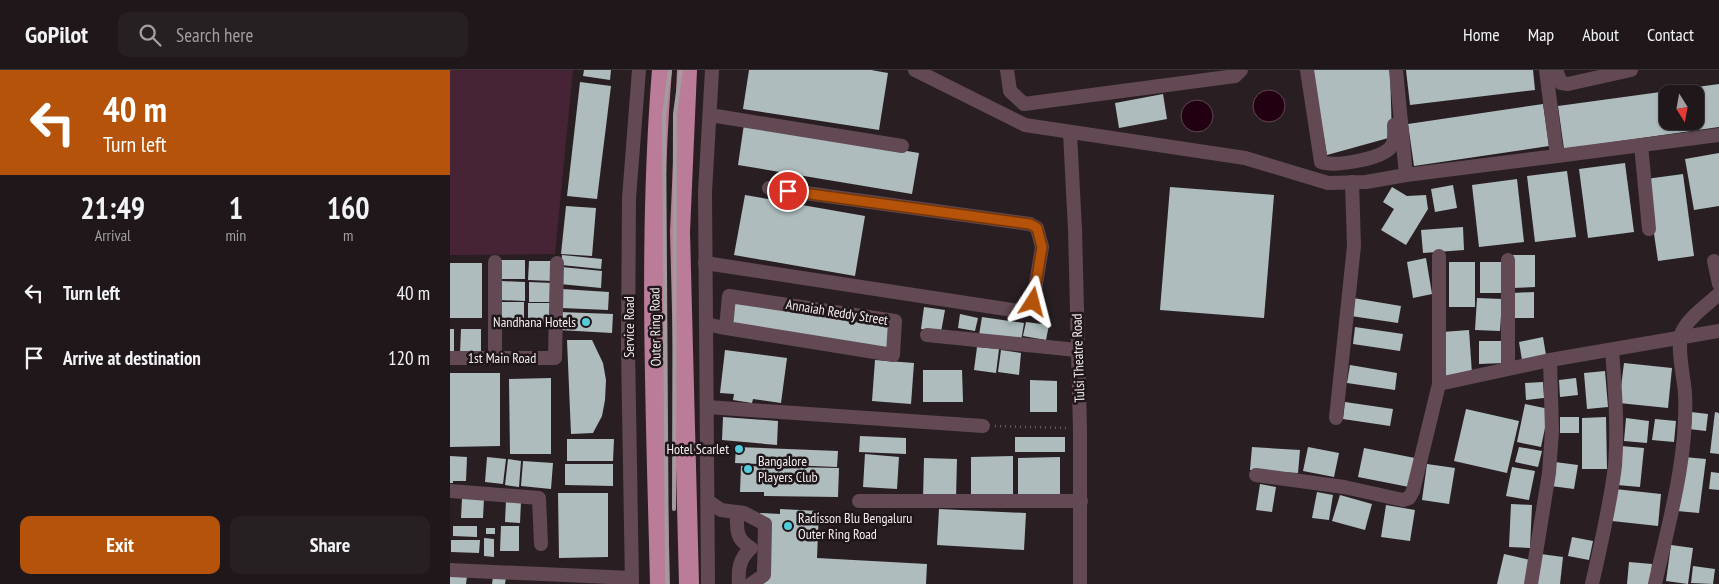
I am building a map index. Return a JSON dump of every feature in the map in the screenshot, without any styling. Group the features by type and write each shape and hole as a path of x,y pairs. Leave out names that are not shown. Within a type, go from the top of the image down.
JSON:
{"highway":[{"name":"Outer Ring Road","path":"660,584 653,255 657,132 662,70"},
{"name":"Outer Ring Road","path":"687,70 680,232 689,584"}],"street":[{"name":"Service Road","path":"632,581 629,208 639,70"},
{"path":"708,584 705,192 712,70"},
{"path":"916,70 1025,125 1245,158 1328,183 1347,183 1719,135"},
{"path":"1007,70 1010,91 1024,104 1235,76 1241,70"},
{"path":"1307,70 1321,162 1337,164 1381,155 1391,147 1395,139 1390,70"},
{"path":"1396,70 1406,175"},
{"path":"1546,70 1557,156"},
{"path":"1556,70 1561,82 1568,84 1631,70"},
{"path":"710,115 877,144 902,146"},
{"name":"Tulsi Theatre Road","path":"1070,132 1075,230 1080,429 1080,584"},
{"path":"1641,145 1649,229"},
{"path":"1336,418 1354,246 1347,183 1337,164"},
{"path":"705,263 1019,311 1029,308 1033,302 1042,247 1037,228 1030,224 770,188"},
{"path":"1256,474 1344,487 1403,500 1409,498 1413,492 1439,384 1438,256"},
{"path":"1508,260 1508,368"},
{"path":"1714,261 1719,284"},
{"path":"494,358 496,262"},
{"name":"1st Main Road","path":"450,358 555,358 556,263"},
{"path":"1655,584 1671,510 1683,436 1685,394 1680,339 1689,322 1719,294"},
{"name":"Annaiah Reddy Street","path":"706,324 726,328 892,355 895,321 729,296 726,328"},
{"path":"1439,384 1550,360 1719,331"},
{"path":"927,335 1078,350"},
{"path":"1592,584 1609,506 1615,464 1616,398 1612,350"},
{"path":"1532,584 1549,473 1552,431 1550,360"},
{"path":"707,407 983,426"},
{"path":"450,491 539,498 541,544"},
{"path":"708,501 721,510 744,513 765,524 764,576 750,584"},
{"path":"859,501 1081,501"},
{"path":"737,512 737,535 743,543 751,548 744,554 738,569 739,584"},
{"path":"450,570 632,581"}],"path":[{"path":"983,426 1080,429"}],"shaded area":[{"path":"450,70 573,70 555,254 450,255"},
{"path":"1269,90 1281,94 1285,106 1281,118 1269,122 1257,118 1253,106 1257,94"},
{"path":"1197,100 1209,104 1213,116 1209,128 1197,132 1185,128 1181,116 1185,104"}],"building":[{"path":"584,70 611,70 610,80 583,76"},
{"path":"749,70 871,70 888,73 879,130 743,109"},
{"path":"1312,70 1390,70 1392,137 1327,155"},
{"path":"1406,70 1533,70 1535,90 1410,105"},
{"path":"580,82 611,86 597,199 567,196"},
{"path":"1719,84 1719,127 1704,129 1704,86"},
{"path":"1659,92 1659,130 1698,130 1564,149 1558,106"},
{"path":"1163,94 1167,119 1119,128 1115,103"},
{"path":"1543,104 1549,146 1414,166 1408,124"},
{"path":"744,124 919,153 912,194 738,165"},
{"path":"1719,153 1719,206 1694,210 1685,159"},
{"path":"1625,163 1634,232 1588,238 1579,169"},
{"path":"1567,171 1576,237 1535,242 1527,176"},
{"path":"1683,174 1694,256 1658,261 1646,179"},
{"path":"1517,179 1524,242 1479,247 1472,185"},
{"path":"1453,185 1457,208 1435,212 1431,189"},
{"path":"1170,187 1274,195 1264,318 1160,310"},
{"path":"1392,187 1407,196 1426,195 1428,209 1406,245 1381,230 1394,209 1383,202"},
{"path":"745,195 865,216 855,276 734,255"},
{"path":"566,206 596,208 592,256 561,254"},
{"path":"1463,227 1464,250 1423,253 1421,230"},
{"path":"562,255 602,259 601,269 561,265"},
{"path":"1511,255 1535,255 1535,287 1511,288"},
{"path":"1426,258 1432,294 1413,298 1407,262"},
{"path":"501,260 525,260 525,279 500,279"},
{"path":"529,261 553,261 553,281 528,280"},
{"path":"1449,262 1475,262 1475,307 1449,307"},
{"path":"1480,262 1505,262 1505,293 1480,293"},
{"path":"450,263 482,263 482,318 450,318"},
{"path":"562,267 602,271 601,288 560,284"},
{"path":"501,281 525,282 525,301 500,300"},
{"path":"529,282 553,283 553,302 529,302"},
{"path":"562,289 609,292 608,310 561,308"},
{"path":"1534,292 1534,318 1513,318 1512,293"},
{"path":"1353,298 1401,306 1398,323 1351,316"},
{"path":"1477,298 1502,299 1500,331 1475,330"},
{"path":"500,302 524,302 524,321 499,321"},
{"path":"528,303 553,303 552,322 528,322"},
{"path":"733,303 892,325 888,348 730,327"},
{"path":"924,307 945,310 941,332 921,329"},
{"name":"Nandhana Hotels","path":"560,312 613,314 612,333 559,330"},
{"path":"960,314 978,318 975,331 958,328"},
{"path":"982,317 1024,323 1021,341 979,335"},
{"path":"1026,322 1049,325 1046,340 1023,336"},
{"path":"1355,327 1403,334 1400,351 1353,344"},
{"path":"450,329 454,329 454,353 450,353"},
{"path":"461,329 481,329 481,354 460,353"},
{"path":"1469,330 1472,374 1445,376 1442,332"},
{"path":"1543,337 1546,355 1522,360 1519,342"},
{"path":"567,340 592,340 603,363 606,380 605,400 602,416 593,433 571,434"},
{"path":"1479,341 1504,341 1504,363 1479,364"},
{"path":"977,347 999,349 996,373 974,370"},
{"path":"725,350 787,358 781,403 753,399 752,403 733,400 734,394 720,393"},
{"path":"1001,350 1021,353 1019,375 998,372"},
{"path":"875,360 914,363 911,404 872,401"},
{"path":"1624,363 1672,368 1668,408 1619,403"},
{"path":"1350,365 1397,373 1395,390 1347,383"},
{"path":"923,370 962,370 963,402 923,402"},
{"path":"1605,371 1608,407 1587,409 1584,373"},
{"path":"450,373 500,373 500,446 450,447"},
{"path":"551,378 551,454 510,454 509,379"},
{"path":"1576,378 1578,395 1560,397 1559,380"},
{"path":"1030,380 1057,381 1057,412 1030,412"},
{"path":"1543,382 1544,398 1526,400 1525,383"},
{"path":"1345,402 1393,409 1390,426 1343,419"},
{"path":"1525,404 1549,409 1541,447 1517,442"},
{"path":"1466,409 1519,421 1507,473 1454,461"},
{"path":"1691,412 1708,414 1706,431 1689,429"},
{"path":"1715,412 1719,413 1719,454 1710,453"},
{"path":"723,417 778,421 777,445 722,440"},
{"path":"1560,417 1579,417 1579,433 1560,433"},
{"path":"1606,417 1607,469 1582,469 1582,418"},
{"path":"1626,418 1649,421 1647,443 1624,441"},
{"path":"1655,419 1676,421 1674,442 1652,440"},
{"path":"860,436 906,438 906,454 859,452"},
{"path":"1015,437 1065,437 1065,452 1015,452"},
{"path":"567,439 614,439 613,461 567,461"},
{"path":"1621,446 1644,448 1640,487 1617,485"},
{"path":"736,447 838,451 837,467 735,463"},
{"path":"1252,447 1300,450 1298,473 1250,470"},
{"path":"1308,447 1339,453 1334,477 1303,471"},
{"path":"1519,447 1542,451 1538,467 1515,462"},
{"path":"1364,448 1415,458 1409,487 1358,477"},
{"path":"865,454 899,457 897,489 863,487"},
{"path":"450,456 467,457 466,481 453,481 453,483 450,483"},
{"path":"1013,456 1013,497 971,498 971,457"},
{"path":"487,457 506,459 503,484 485,482"},
{"path":"1060,457 1060,498 1018,499 1018,458"},
{"path":"1684,457 1706,459 1699,513 1677,511"},
{"path":"924,458 957,459 956,499 923,499"},
{"path":"508,459 521,461 519,487 505,485"},
{"path":"523,461 553,463 551,489 521,486"},
{"path":"1555,462 1578,465 1574,489 1551,486"},
{"path":"565,464 613,464 613,486 565,485"},
{"path":"1427,464 1455,468 1449,504 1422,500"},
{"path":"741,466 839,468 838,497 764,496 764,492 740,492"},
{"path":"1512,467 1535,471 1529,500 1506,496"},
{"path":"1711,472 1719,473 1719,490 1709,489"},
{"path":"1260,484 1276,487 1272,512 1256,510"},
{"path":"1615,489 1661,494 1658,526 1612,521"},
{"path":"1317,492 1333,495 1329,520 1312,518"},
{"path":"558,493 608,493 608,557 559,558"},
{"path":"1340,495 1372,504 1365,530 1332,521"},
{"path":"462,498 484,498 483,518 461,518"},
{"path":"506,500 521,501 520,523 505,522"},
{"path":"1511,504 1532,505 1530,548 1509,547"},
{"path":"1386,505 1415,510 1410,541 1381,537"},
{"path":"780,509 819,511 817,558 927,564 926,584 757,584 760,513 780,514"},
{"path":"939,509 1026,513 1024,550 937,545"},
{"path":"453,526 477,526 477,537 453,536"},
{"path":"501,526 519,526 519,551 500,551"},
{"path":"486,528 495,528 495,534 486,534"},
{"path":"1572,537 1593,541 1589,560 1568,556"},
{"path":"484,538 494,539 494,557 484,556"},
{"path":"451,540 480,540 479,553 451,552"},
{"path":"1671,545 1693,548 1688,584 1666,581"},
{"path":"1504,554 1530,560 1525,584 1497,584"},
{"path":"1541,554 1563,557 1560,584 1537,584"},
{"path":"1629,562 1652,564 1650,584 1627,584"},
{"path":"1693,566 1715,569 1713,584 1691,583"},
{"path":"450,575 467,576 466,584 450,584"},
{"path":"493,577 506,577 505,584 492,584"}],"railway":[{"path":"667,584 664,115 670,70"},
{"path":"674,509 675,114 681,70"}],"place":[{"name":"Nandhana Hotels","path":"586,322"},
{"name":"Hotel Scarlet","path":"739,449"},
{"name":"Bangalore Players Club","path":"748,469"},
{"name":"Radisson Blu Bengaluru Outer Ring Road","path":"788,526"}],"route":[{"path":"788,191 1030,224 1037,228 1042,247 1033,302"}]}
